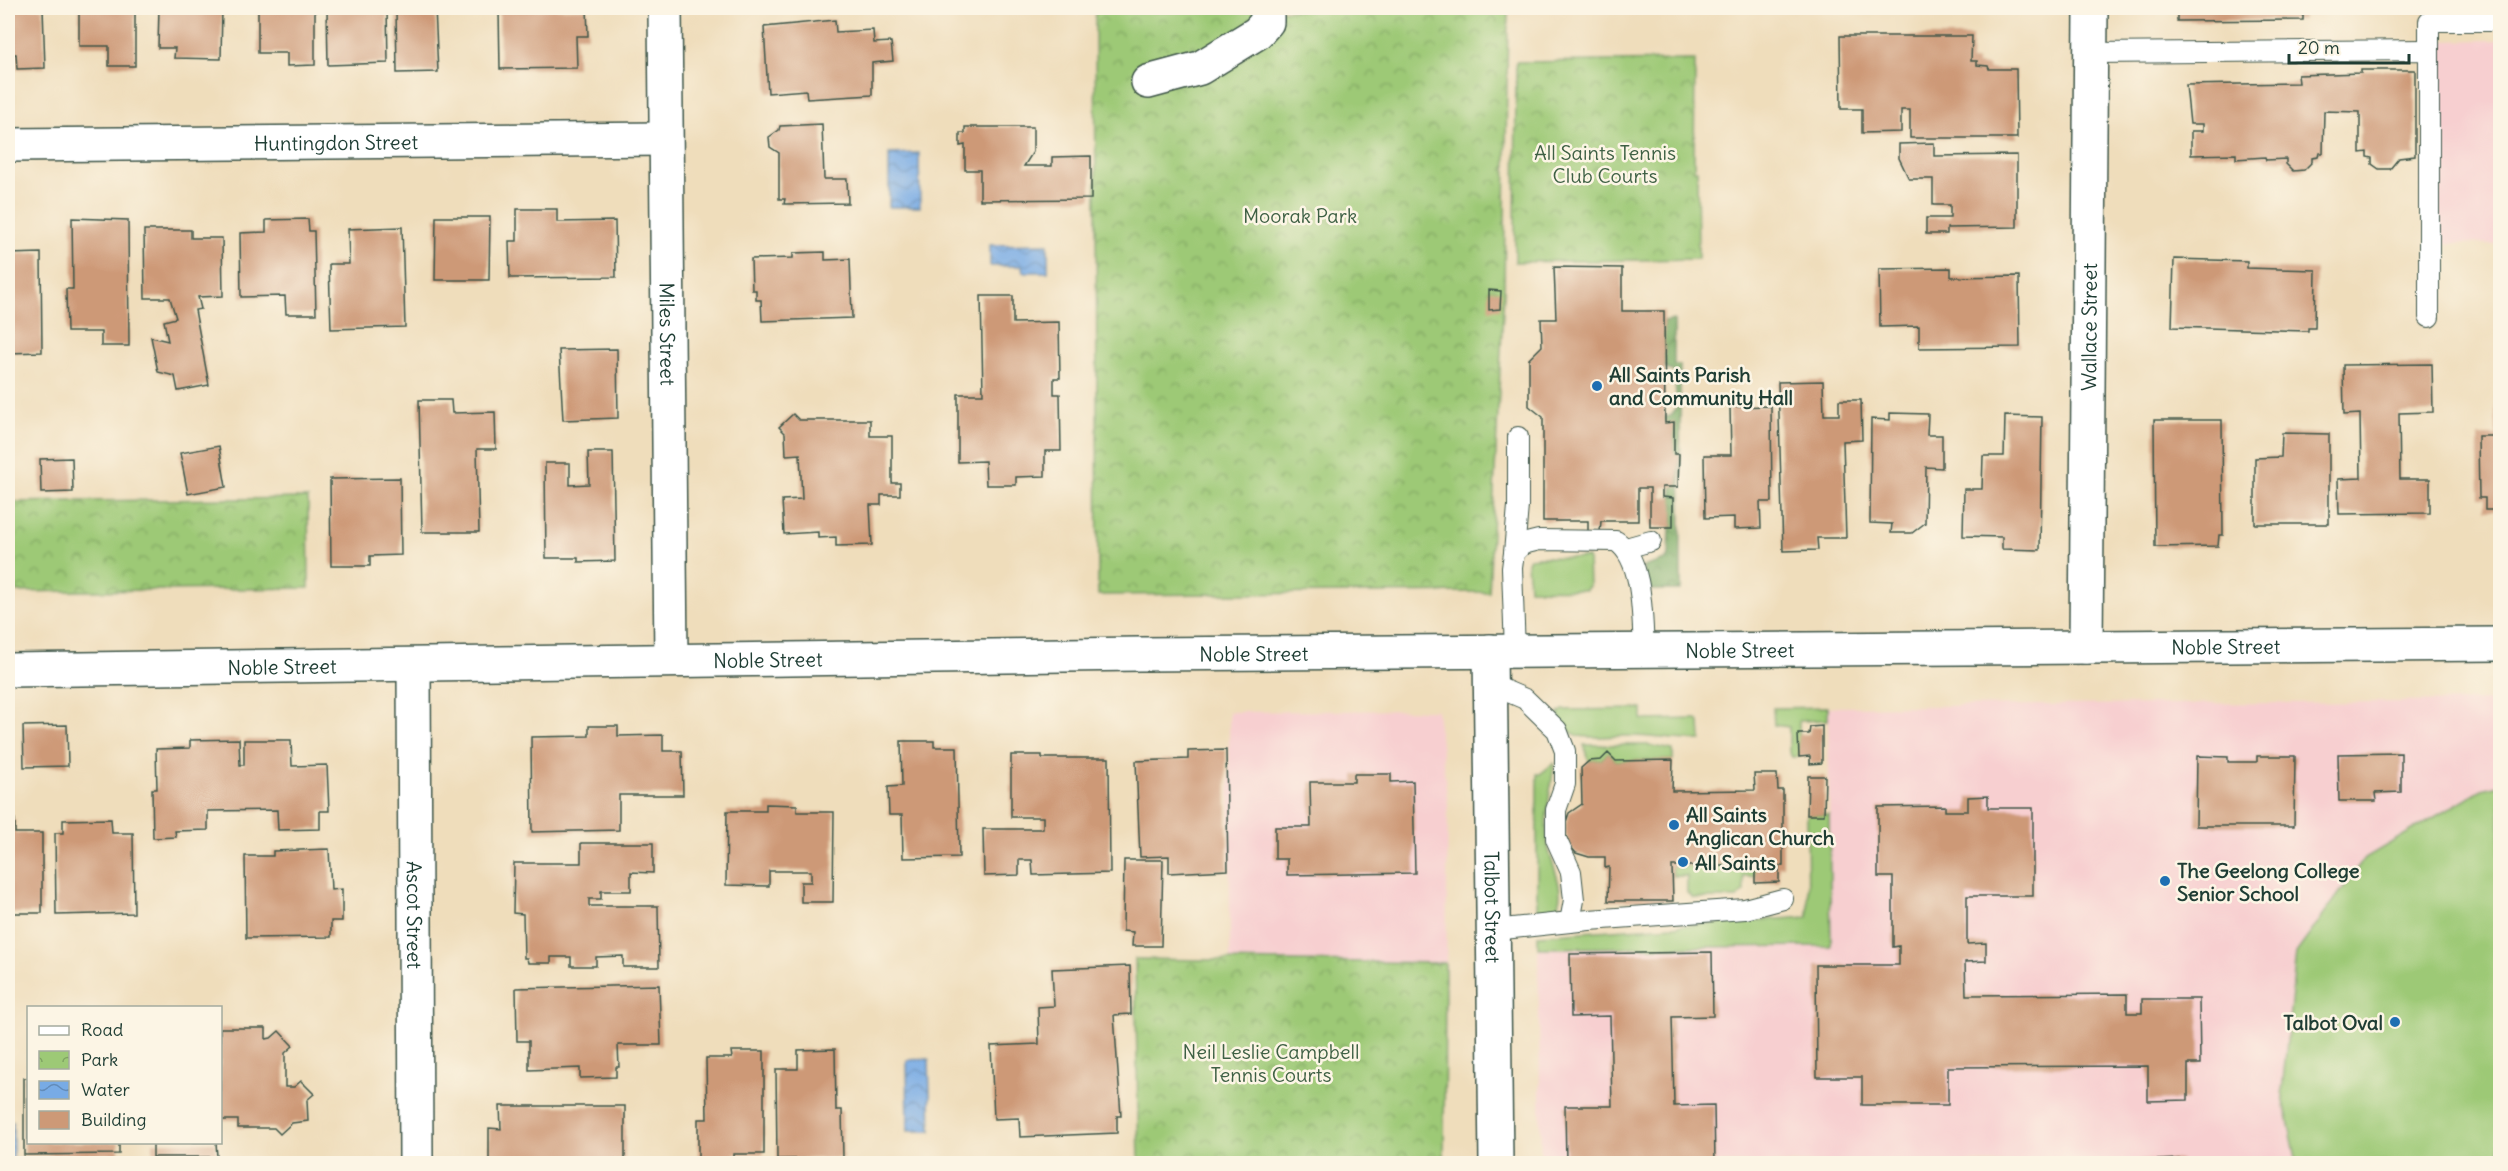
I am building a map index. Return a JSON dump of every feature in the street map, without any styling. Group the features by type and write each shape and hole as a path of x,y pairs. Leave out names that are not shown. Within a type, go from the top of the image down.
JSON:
{"street":[{"name":"Miles Street","path":"665,8 671,660"},
{"path":"1148,82 1200,68 1257,33 1267,22 1267,8"},
{"name":"Wallace Street","path":"2086,646 2091,8"},
{"name":"Huntingdon Street","path":"8,145 665,139"},
{"name":"Noble Street","path":"8,670 414,666 671,660 2500,644"},
{"name":"Talbot Street","path":"1496,1164 1491,684 1502,652"},
{"name":"Ascot Street","path":"414,666 416,1164"}],"lane":[{"path":"2429,317 2429,21 2500,21"},
{"path":"2090,53 2429,50"},
{"path":"1502,652 1518,506 1518,437"},
{"path":"1514,553 1523,544 1539,540 1616,541 1626,548 1638,582 1644,650"},
{"path":"1626,548 1651,540"},
{"path":"1491,684 1525,699 1557,730 1565,751 1565,784 1556,810 1556,839 1571,872 1574,900 1570,922"},
{"path":"1494,930 1745,909 1783,899"}],"shaded area":[{"path":"2500,40 2500,244 2435,243 2437,41"},
{"name":"The Geelong College Senior School","path":"2500,701 2500,1163 1541,1163 1538,948 1831,946 1828,707"},
{"path":"1437,710 1448,804 1444,1163 1139,1163 1135,959 1230,960 1229,712"}],"green space":[{"name":"Moorak Park","path":"1508,8 1504,290 1489,592 1098,595 1095,12"},
{"name":"All Saints Tennis Club Courts","path":"1695,60 1694,170 1697,170 1698,259 1515,262 1516,62"},
{"path":"1674,320 1674,365 1680,365 1681,590 1652,590 1644,576 1643,567 1665,560 1669,556 1670,527 1673,527 1672,487 1678,487 1679,454 1674,454 1674,422 1665,423 1665,417 1671,416 1677,406 1674,372 1665,367 1664,322"},
{"path":"308,498 309,588 8,592 8,502"},
{"path":"1529,558 1588,558 1589,586 1586,590 1529,589 1527,563"},
{"path":"1828,707 1828,720 1799,721 1799,757 1792,757 1789,752 1789,727 1774,725 1773,708"},
{"path":"1642,709 1642,720 1696,719 1700,723 1701,740 1640,736 1580,736 1565,728 1559,713 1563,710"},
{"path":"1584,745 1649,745 1673,750 1673,760 1616,761 1608,753 1601,760 1589,761"},
{"path":"1554,763 1546,829 1560,894 1557,909 1549,914 1540,912 1537,908 1537,774"},
{"name":"Talbot Oval","path":"2500,785 2500,1163 2297,1163 2282,1091 2296,953 2365,858 2482,789"},
{"path":"1807,815 1829,815 1831,946 1538,948 1538,935 1808,917"},
{"path":"1672,866 1755,866 1755,876 1743,876 1744,892 1737,898 1693,898 1687,893 1687,876 1673,876"},
{"name":"Neil Leslie Campbell Tennis Courts","path":"1135,959 1445,963 1444,1163 1139,1163"}],"water":[{"path":"919,153 920,207 889,207 889,154"},
{"path":"1048,244 1048,272 1023,272 1022,266 990,266 990,245"},
{"path":"929,1059 931,1131 908,1131 907,1060"},
{"path":"13,1122 13,1163 8,1163 8,1123"}],"building":[{"path":"8,8 43,8 45,68 17,69 16,54 8,54"},
{"path":"79,8 131,8 135,10 135,66 109,66 109,46 79,46"},
{"path":"159,8 222,8 221,59 174,58 175,48 158,48"},
{"path":"258,8 315,8 315,65 287,66 287,53 258,53"},
{"path":"327,8 387,8 388,63 328,65"},
{"path":"396,8 435,8 438,72 397,73"},
{"path":"587,8 588,36 576,36 577,68 500,69 499,10"},
{"path":"2177,8 2303,8 2303,20 2177,21"},
{"path":"835,20 836,32 873,30 874,43 891,42 893,61 872,63 872,95 807,99 806,90 768,93 764,27"},
{"path":"1840,36 1972,36 1971,61 1977,61 1977,65 1988,66 1989,69 2016,69 2017,138 1910,138 1910,110 1901,110 1901,132 1862,133 1862,109 1841,109"},
{"path":"2361,70 2415,70 2415,156 2399,158 2390,169 2379,169 2372,164 2372,158 2367,157 2367,152 2360,153 2360,112 2324,111 2323,153 2312,158 2312,162 2304,170 2293,171 2286,164 2286,159 2266,160 2265,157 2236,159 2236,154 2191,155 2191,131 2203,131 2203,124 2190,124 2186,85 2299,83 2298,75 2361,73"},
{"path":"822,124 824,179 847,179 848,203 784,204 785,199 779,199 779,153 770,147 769,137 779,130 780,126"},
{"path":"965,127 1033,127 1033,152 1024,166 1052,166 1052,157 1091,156 1091,199 980,200 980,170 965,170 965,145 960,146 960,133 965,133"},
{"path":"1934,143 1934,156 2017,155 2017,227 1947,228 1947,234 1926,234 1926,218 1950,218 1950,205 1933,205 1933,179 1909,179 1899,158 1899,144"},
{"path":"517,209 557,209 557,222 615,221 616,277 510,278 509,241 517,241"},
{"path":"436,217 490,217 489,280 435,280"},
{"path":"72,218 128,220 129,346 101,346 101,332 67,332 66,289 73,289"},
{"path":"308,219 309,231 314,231 316,314 286,314 285,296 241,297 240,233 266,232 266,220"},
{"path":"402,227 405,327 331,329 329,264 349,264 348,229"},
{"path":"144,230 191,230 191,238 222,238 223,296 198,297 201,309 195,310 209,385 178,391 175,376 158,372 151,337 168,341 164,321 176,318 170,298 145,298"},
{"path":"825,252 825,260 850,259 852,318 762,321 761,300 756,300 756,290 752,290 751,259 793,258 793,253"},
{"path":"41,253 42,352 8,353 8,254"},
{"path":"2174,259 2247,261 2247,268 2316,270 2315,328 2308,328 2308,331 2172,327"},
{"name":"All Saints Parish and Community Hall","path":"1554,267 1622,268 1622,311 1664,311 1665,423 1674,422 1674,454 1679,454 1678,487 1662,487 1662,497 1673,498 1673,527 1650,527 1650,488 1638,488 1638,521 1601,521 1600,532 1588,532 1588,521 1543,521 1543,417 1529,406 1529,359 1542,346 1541,319 1556,319"},
{"path":"1951,268 1951,277 2019,276 2020,347 1919,348 1919,326 1880,327 1879,269"},
{"path":"1489,290 1501,291 1500,309 1489,310"},
{"path":"981,296 1013,296 1013,323 1059,322 1060,378 1054,378 1054,394 1060,394 1061,451 1045,451 1045,476 1016,477 1016,485 986,485 985,461 958,462 958,394 983,394"},
{"path":"617,349 618,418 563,420 559,350"},
{"path":"2432,364 2433,412 2399,413 2400,479 2430,479 2430,513 2339,514 2338,479 2361,478 2360,414 2344,415 2343,365"},
{"path":"1823,381 1824,415 1839,415 1839,400 1861,400 1862,440 1843,441 1846,538 1817,538 1818,550 1783,551 1778,382"},
{"path":"2495,395 2500,395 2500,510 2485,510 2485,498 2479,498 2478,436 2496,436"},
{"path":"419,400 451,400 452,413 495,412 496,449 477,449 479,532 422,532"},
{"path":"1771,406 1772,502 1760,502 1761,528 1734,529 1734,517 1705,518 1704,455 1731,455 1730,407"},
{"path":"1890,413 1928,414 1927,435 1942,435 1942,468 1926,467 1925,523 1912,533 1891,533 1892,524 1870,523 1871,419 1890,420"},
{"path":"793,414 799,420 870,420 870,436 892,436 892,483 900,483 900,495 881,495 881,505 870,505 872,545 836,546 836,537 818,538 818,532 784,534 782,500 802,499 800,454 786,455 785,433 779,427"},
{"path":"2005,416 2042,417 2040,550 2002,549 2002,537 1963,536 1964,489 1982,489 1983,456 2004,456"},
{"path":"2154,420 2222,420 2223,535 2219,535 2218,546 2155,547"},
{"path":"2282,433 2329,434 2329,524 2255,524 2255,458 2281,457"},
{"path":"219,446 226,487 188,494 180,453"},
{"path":"588,452 613,452 615,561 578,562 578,558 546,558 545,463 570,463 570,485 589,484"},
{"path":"72,458 73,492 41,493 40,459"},
{"path":"400,478 401,555 370,556 370,566 331,566 330,479"},
{"path":"67,725 68,766 24,767 23,726"},
{"path":"589,726 618,726 618,736 663,735 663,751 682,751 683,795 619,795 619,830 532,832 531,737 589,736"},
{"path":"1822,726 1822,763 1810,764 1810,756 1799,757 1798,734 1809,734 1810,727"},
{"path":"239,739 240,765 244,765 244,740 291,740 292,766 327,765 329,811 320,811 320,829 278,830 277,810 208,811 208,830 175,831 176,837 153,838 152,789 157,789 156,749 190,748 190,740"},
{"path":"901,741 934,741 934,747 957,747 959,857 903,858 902,815 889,815 888,787 902,786"},
{"path":"1226,750 1228,870 1169,873 1169,856 1140,857 1136,761 1188,759 1188,751"},
{"name":"All Saints Anglican Church","path":"1608,753 1616,761 1673,760 1672,791 1755,790 1754,774 1777,774 1778,790 1783,790 1783,866 1779,866 1779,882 1755,883 1755,866 1672,866 1673,901 1608,901 1609,867 1605,868 1605,857 1589,857 1576,853 1570,846 1565,833 1569,813 1582,804 1581,768 1589,761 1601,760"},
{"path":"2401,753 2401,792 2375,793 2376,801 2339,801 2338,754"},
{"path":"1011,755 1042,755 1042,758 1109,758 1110,873 1033,875 1032,860 1019,860 1019,875 984,876 983,829 1043,829 1043,817 1011,817"},
{"path":"2197,756 2228,757 2228,762 2257,762 2257,756 2295,756 2294,826 2196,826"},
{"path":"1354,774 1391,774 1391,782 1413,781 1415,873 1287,875 1287,859 1275,859 1275,827 1311,827 1310,782 1354,782"},
{"path":"1808,776 1825,776 1824,815 1807,815"},
{"path":"1988,796 1988,808 2033,808 2033,896 1967,896 1967,944 1986,943 1986,961 1965,962 1966,995 2127,994 2127,1013 2142,1013 2142,999 2199,999 2200,1064 2188,1064 2188,1100 2148,1101 2148,1066 1948,1067 1948,1105 1862,1105 1862,1077 1817,1077 1816,965 1899,965 1899,946 1893,947 1893,877 1878,877 1878,807 1945,806 1945,811 1968,811 1968,797"},
{"path":"766,804 797,805 797,812 834,812 833,902 801,902 801,882 811,882 811,871 769,871 769,886 726,885 727,811 766,811"},
{"path":"8,819 15,819 15,833 42,833 42,913 8,913"},
{"path":"111,819 112,833 133,833 134,913 56,915 55,833 63,833 63,820"},
{"path":"581,843 653,843 653,873 631,872 631,891 601,891 601,899 589,899 589,906 658,906 659,967 623,967 623,956 596,957 596,966 571,966 571,957 551,957 551,963 528,963 527,958 524,958 523,914 513,913 514,863 581,863"},
{"path":"329,849 331,890 342,889 342,921 331,921 331,937 246,938 245,856 273,856 273,851"},
{"path":"1124,860 1163,860 1161,946 1132,946 1133,932 1123,931"},
{"path":"1712,952 1713,1016 1672,1017 1674,1106 1714,1105 1715,1164 1566,1164 1565,1106 1612,1106 1610,1016 1571,1017 1570,954"},
{"path":"1130,966 1131,1014 1114,1015 1121,1116 1117,1116 1117,1133 1020,1137 1019,1118 994,1119 991,1046 1039,1044 1038,1007 1054,1006 1052,969"},
{"path":"659,985 661,1045 618,1045 619,1067 616,1067 616,1077 580,1078 580,1068 529,1070 529,1041 517,1041 516,988"},
{"path":"222,1028 266,1028 266,1039 279,1031 293,1046 285,1053 285,1087 294,1087 301,1081 314,1094 307,1100 308,1121 292,1123 280,1134 274,1128 238,1128 238,1120 222,1120"},
{"path":"835,1049 836,1110 842,1110 843,1158 777,1159 776,1069 798,1069 798,1050"},
{"path":"731,1051 764,1051 764,1154 734,1154 734,1164 698,1164 698,1119 707,1119 706,1058 732,1058"},
{"path":"24,1078 27,1078 27,1144 119,1144 119,1154 24,1155"},
{"path":"500,1106 625,1106 625,1164 489,1164 489,1128 501,1129"},
{"path":"153,1144 216,1144 217,1157 153,1157"},
{"path":"2180,1159 2181,1164 2136,1164 2135,1161"},
{"path":"2035,1161 2035,1164 2018,1164 2018,1162"}],"place":[{"name":"All Saints Parish and Community Hall","path":"1597,386"},
{"name":"All Saints Anglican Church","path":"1674,825"},
{"name":"All Saints","path":"1683,862"},
{"name":"The Geelong College Senior School","path":"2165,881"},
{"name":"Talbot Oval","path":"2395,1022"}]}
